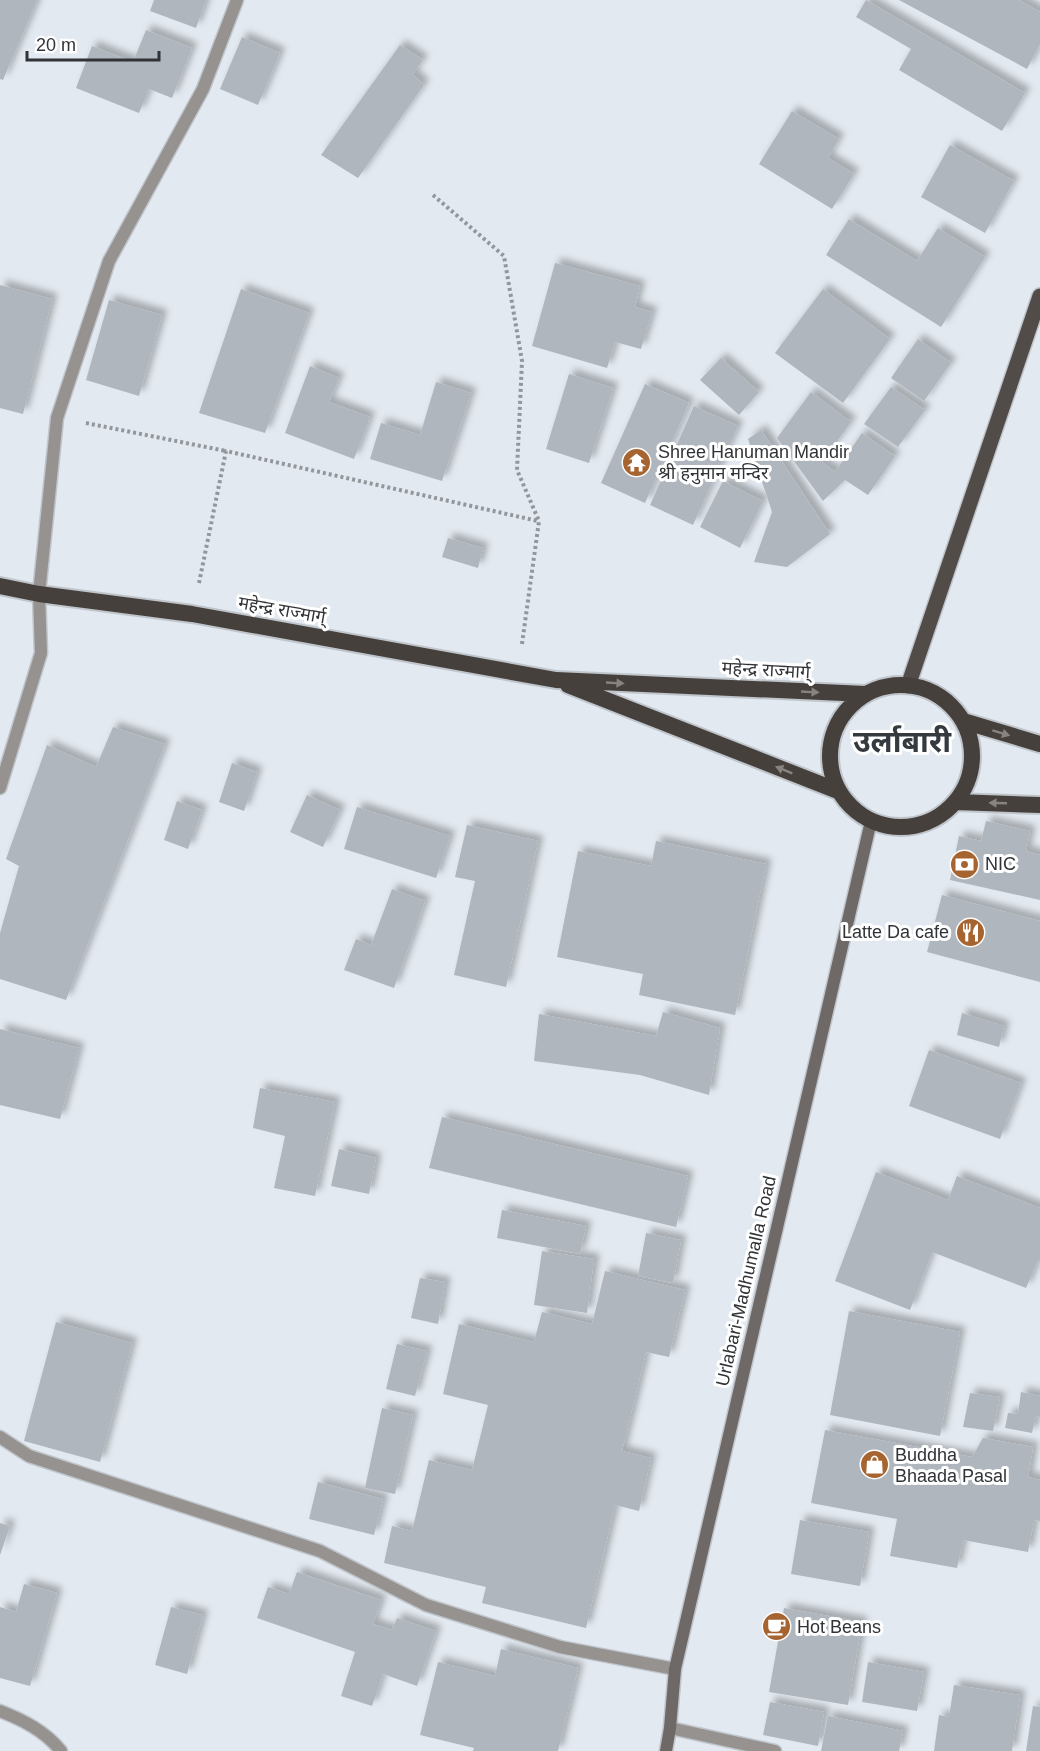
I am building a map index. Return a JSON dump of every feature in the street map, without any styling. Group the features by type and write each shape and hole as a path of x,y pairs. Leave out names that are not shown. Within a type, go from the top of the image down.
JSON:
{"highway":[{"name":"महेन्द्र राज्मार्ग्","path":"0,586 39,594 192,614 556,680 865,694"},
{"name":"महेन्द्र राज्मार्ग्","path":"556,680 838,791"},
{"path":"886,686 908,686 930,691 949,704 963,721 971,742 972,764 966,786 956,802 936,818 915,826 892,827 871,821 853,808 838,791 830,771 829,748 836,726 848,708 865,694 886,686"},
{"path":"963,721 1040,744"},
{"path":"956,802 1040,805"}],"main road":[{"path":"908,686 1040,296"},
{"name":"Urlabari-Madhumalla Road","path":"666,1751 675,1669 871,821"}],"street":[{"path":"0,788 41,653 39,594 57,418 109,261 203,89 237,0"},
{"path":"0,1437 30,1456 320,1551 426,1605 560,1647 675,1669"},
{"path":"0,1711 19,1718 51,1739 61,1751"},
{"path":"670,1728 775,1751"}],"path":[{"path":"434,195 504,256 522,361 517,470 539,521 518,673"},
{"path":"57,418 226,451 539,521"},
{"path":"192,614 226,451"}],"building":[{"path":"0,0 37,0 3,80 0,79"},
{"path":"154,0 206,0 196,28 150,11"},
{"path":"866,0 1025,93 1002,131 899,70 911,49 856,17"},
{"path":"899,0 1019,0 1040,12 1040,44 1027,69"},
{"path":"146,30 192,48 172,98 149,89 139,113 76,88 92,46 133,62"},
{"path":"242,37 280,53 258,105 220,89"},
{"path":"400,45 423,60 413,74 424,85 358,178 321,155"},
{"path":"792,111 839,139 828,158 854,174 832,209 759,164"},
{"path":"950,145 1014,181 985,233 921,197"},
{"path":"849,219 917,261 938,228 985,257 941,327 826,255"},
{"path":"555,263 640,286 635,307 652,312 641,349 615,342 607,368 532,346"},
{"path":"0,285 52,299 23,414 0,408"},
{"path":"241,289 309,313 265,433 199,413"},
{"path":"823,289 890,339 843,403 775,353"},
{"path":"109,300 162,315 139,396 86,380"},
{"path":"918,339 951,363 924,401 891,378"},
{"path":"721,358 759,392 739,415 700,380"},
{"path":"310,366 339,378 329,402 370,417 354,459 285,433"},
{"path":"569,374 613,388 589,463 546,449"},
{"path":"436,382 471,393 442,481 370,459 381,423 420,435"},
{"path":"645,384 689,403 645,503 601,483"},
{"path":"891,387 925,410 898,447 864,424"},
{"path":"811,392 851,422 822,462 835,472 862,433 895,456 868,495 845,480 823,501 777,438"},
{"path":"694,406 738,426 693,525 650,505"},
{"path":"761,430 830,534 787,567 754,562 772,512 748,439"},
{"path":"723,481 763,501 740,548 700,527"},
{"path":"448,538 483,548 478,568 442,557"},
{"path":"113,727 165,744 66,1000 0,979 0,933 19,866 6,859 47,745 96,767"},
{"path":"232,763 257,772 244,811 219,802"},
{"path":"307,795 340,810 323,847 290,832"},
{"path":"177,801 202,810 188,849 164,840"},
{"path":"357,807 450,836 436,878 344,849"},
{"path":"986,821 1030,831 1026,851 1040,855 1040,900 950,880 959,836 981,841"},
{"path":"467,825 538,841 506,987 454,975 475,881 455,877"},
{"path":"656,841 766,864 735,1015 639,995 643,974 557,957 578,851 651,866"},
{"path":"392,889 425,901 394,988 344,970 356,939 371,945"},
{"path":"942,895 1040,921 1040,982 927,952"},
{"path":"663,1012 720,1028 709,1095 640,1075 534,1061 539,1014 656,1036"},
{"path":"962,1013 1004,1026 999,1047 957,1035"},
{"path":"0,1029 79,1048 60,1119 0,1105"},
{"path":"929,1050 1021,1083 1000,1139 909,1106"},
{"path":"260,1088 335,1102 315,1196 274,1188 285,1136 253,1128"},
{"path":"442,1117 688,1176 676,1227 429,1168"},
{"path":"339,1149 376,1158 369,1194 331,1186"},
{"path":"876,1172 948,1200 957,1176 1040,1208 1040,1261 1038,1260 1026,1288 932,1252 910,1310 835,1281"},
{"path":"502,1210 586,1226 580,1254 497,1238"},
{"path":"646,1233 681,1240 673,1283 638,1276"},
{"path":"542,1251 594,1259 587,1313 534,1305"},
{"path":"605,1271 685,1290 669,1357 646,1352 622,1451 651,1458 639,1511 615,1505 586,1628 482,1603 486,1587 384,1563 392,1526 412,1531 429,1460 472,1470 488,1405 443,1394 459,1324 534,1342 542,1312 592,1324"},
{"path":"420,1278 445,1282 438,1324 411,1318"},
{"path":"849,1311 960,1332 940,1436 830,1415"},
{"path":"56,1322 132,1343 100,1462 24,1441"},
{"path":"397,1344 427,1351 415,1396 386,1389"},
{"path":"1021,1392 1040,1396 1040,1417 1036,1416 1032,1433 1005,1428 1008,1413 1018,1414"},
{"path":"970,1393 1000,1397 993,1431 963,1427"},
{"path":"382,1408 413,1415 395,1494 365,1488"},
{"path":"825,1430 972,1457 983,1438 1033,1447 1028,1477 1040,1480 1040,1521 1034,1520 1028,1552 963,1540 957,1568 890,1556 897,1519 811,1503"},
{"path":"318,1482 383,1499 374,1535 309,1519"},
{"path":"800,1520 869,1532 860,1586 791,1574"},
{"path":"0,1523 10,1526 0,1555"},
{"path":"297,1572 381,1600 373,1624 392,1630 397,1618 436,1631 417,1686 383,1674 372,1706 341,1696 355,1652 257,1618 268,1587 289,1594"},
{"path":"24,1584 57,1593 30,1686 0,1678 0,1607 16,1612"},
{"path":"171,1607 203,1615 187,1674 155,1665"},
{"path":"784,1608 862,1622 848,1705 769,1692"},
{"path":"501,1649 578,1668 558,1751 473,1751 474,1748 420,1735 438,1662 495,1676"},
{"path":"868,1662 924,1672 917,1711 862,1702"},
{"path":"954,1685 1020,1695 1012,1751 934,1751 939,1715 949,1717"},
{"path":"770,1702 824,1712 818,1746 763,1735"},
{"path":"1033,1706 1040,1707 1040,1751 1026,1751"},
{"path":"828,1716 903,1731 899,1751 821,1751"}],"place":[{"name":"Shree Hanuman Mandir श्री हनुमान मन्दिर","path":"637,462"},
{"name":"NIC","path":"964,864"},
{"name":"Latte Da cafe","path":"970,932"},
{"name":"Buddha Bhaada Pasal","path":"874,1465"},
{"name":"Hot Beans","path":"776,1627"}],"district":[{"name":"उर्लाबारी","path":"902,742"}]}
